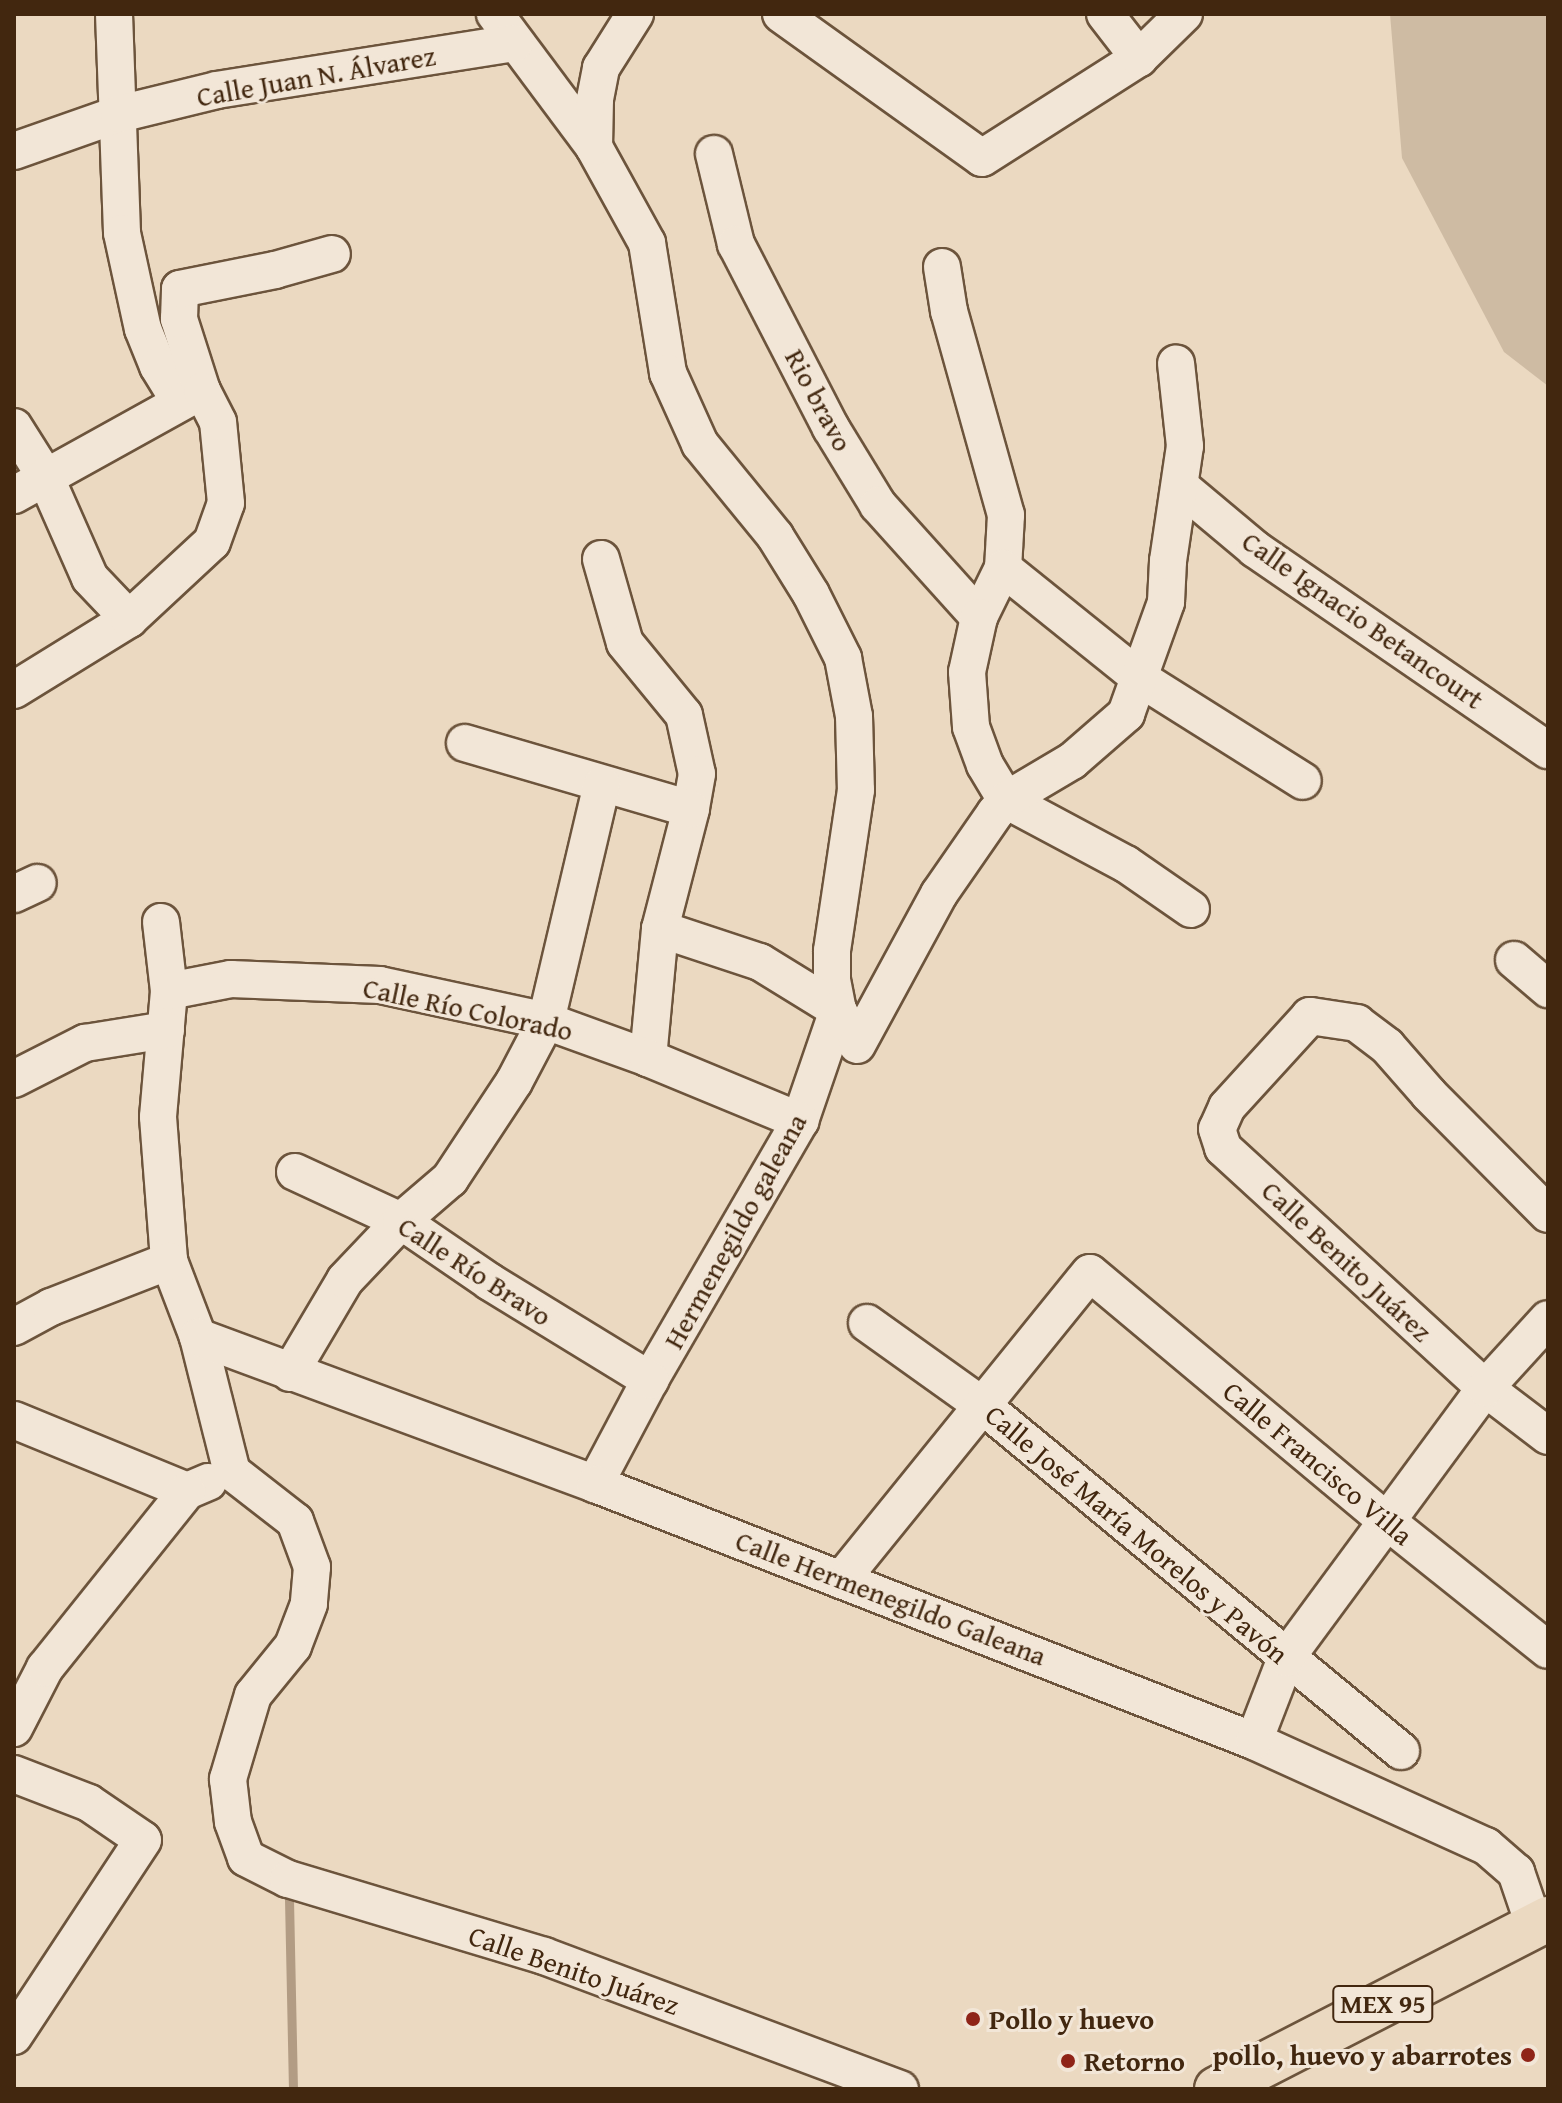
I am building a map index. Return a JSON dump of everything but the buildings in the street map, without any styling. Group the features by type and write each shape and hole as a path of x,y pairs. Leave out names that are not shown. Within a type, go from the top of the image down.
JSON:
{"highway":[{"name":"MEX 95","path":"1222,2088 1541,1922"}],"street":[{"path":"14,690 129,619 212,542 226,503 218,422 158,366 133,294 118,192 119,114 114,14"},
{"path":"594,147 595,99 601,68 635,14"},
{"path":"781,14 982,158 1139,58 1184,14"},
{"path":"1105,14 1139,58"},
{"name":"Calle Juan N. Álvarez","path":"119,114 505,28"},
{"name":"Hermenegildo galeana","path":"505,28 594,147 647,243 668,373 700,444 775,536 811,594 843,658 854,716 856,790 832,951 832,980 838,1010 800,1121 650,1380 595,1484"},
{"path":"14,151 119,114"},
{"name":"Rio bravo","path":"714,154 736,244 831,428 878,505 979,617"},
{"path":"191,396 179,319 180,289 332,254"},
{"path":"942,267 949,311 1006,515 1003,568 979,617 967,672 971,727 985,765 1006,800 1126,864 1191,909"},
{"path":"660,929 760,962 838,1010 857,1045 939,894 1006,800 1072,761 1126,714 1166,602 1168,561 1185,446 1176,363"},
{"path":"14,495 191,396"},
{"path":"14,427 45,476 90,578 129,619"},
{"name":"Calle Ignacio Betancourt","path":"1180,486 1255,549 1548,750"},
{"path":"601,559 625,643 684,715 697,774 660,929 648,1058"},
{"path":"1003,568 1141,679 1303,781"},
{"path":"465,743 691,809"},
{"path":"290,1373 345,1280 401,1221 450,1179 514,1082 546,1021 602,785"},
{"path":"14,1728 45,1668 187,1491 232,1472 198,1337 169,1261 158,1117 169,991 161,922"},
{"path":"1514,960 1548,989"},
{"name":"Calle Río Colorado","path":"169,991 231,979 380,985 546,1021 648,1058 800,1121"},
{"name":"Calle Benito Juárez","path":"1548,1214 1429,1094 1387,1046 1357,1023 1310,1016 1227,1107 1217,1129 1223,1148 1485,1388 1548,1436"},
{"path":"14,1079 85,1043 166,1030"},
{"name":"Calle Río Bravo","path":"295,1172 401,1221 490,1282 650,1380"},
{"path":"14,1327 51,1307 169,1261"},
{"name":"Calle Francisco Villa","path":"983,1406 1090,1273 1389,1523 1548,1650"},
{"path":"1254,1741 1286,1658 1389,1523 1485,1388 1548,1319"},
{"name":"Calle José María Morelos y Pavón","path":"867,1323 983,1406 1401,1751"},
{"name":"Calle Hermenegildo Galeana","path":"198,1337 595,1484 1254,1741 1486,1846 1516,1872 1541,1922"},
{"path":"841,1580 983,1406"},
{"path":"14,1420 187,1491"},
{"name":"Calle Benito Juárez","path":"232,1472 295,1521 312,1567 309,1604 293,1646 253,1695 228,1779 233,1822 246,1858 288,1879 544,1956 900,2089"},
{"path":"14,1774 89,1803 143,1840 14,2036"}],"shaded area":[{"path":"1390,14 1548,14 1548,386 1504,352 1402,158"}],"waterway":[{"path":"289,1899 293,2089"}],"place":[{"name":"Pollo y huevo","path":"973,2019"},
{"name":"pollo, huevo y abarrotes","path":"1528,2055"},
{"name":"Retorno","path":"1068,2061"}]}
